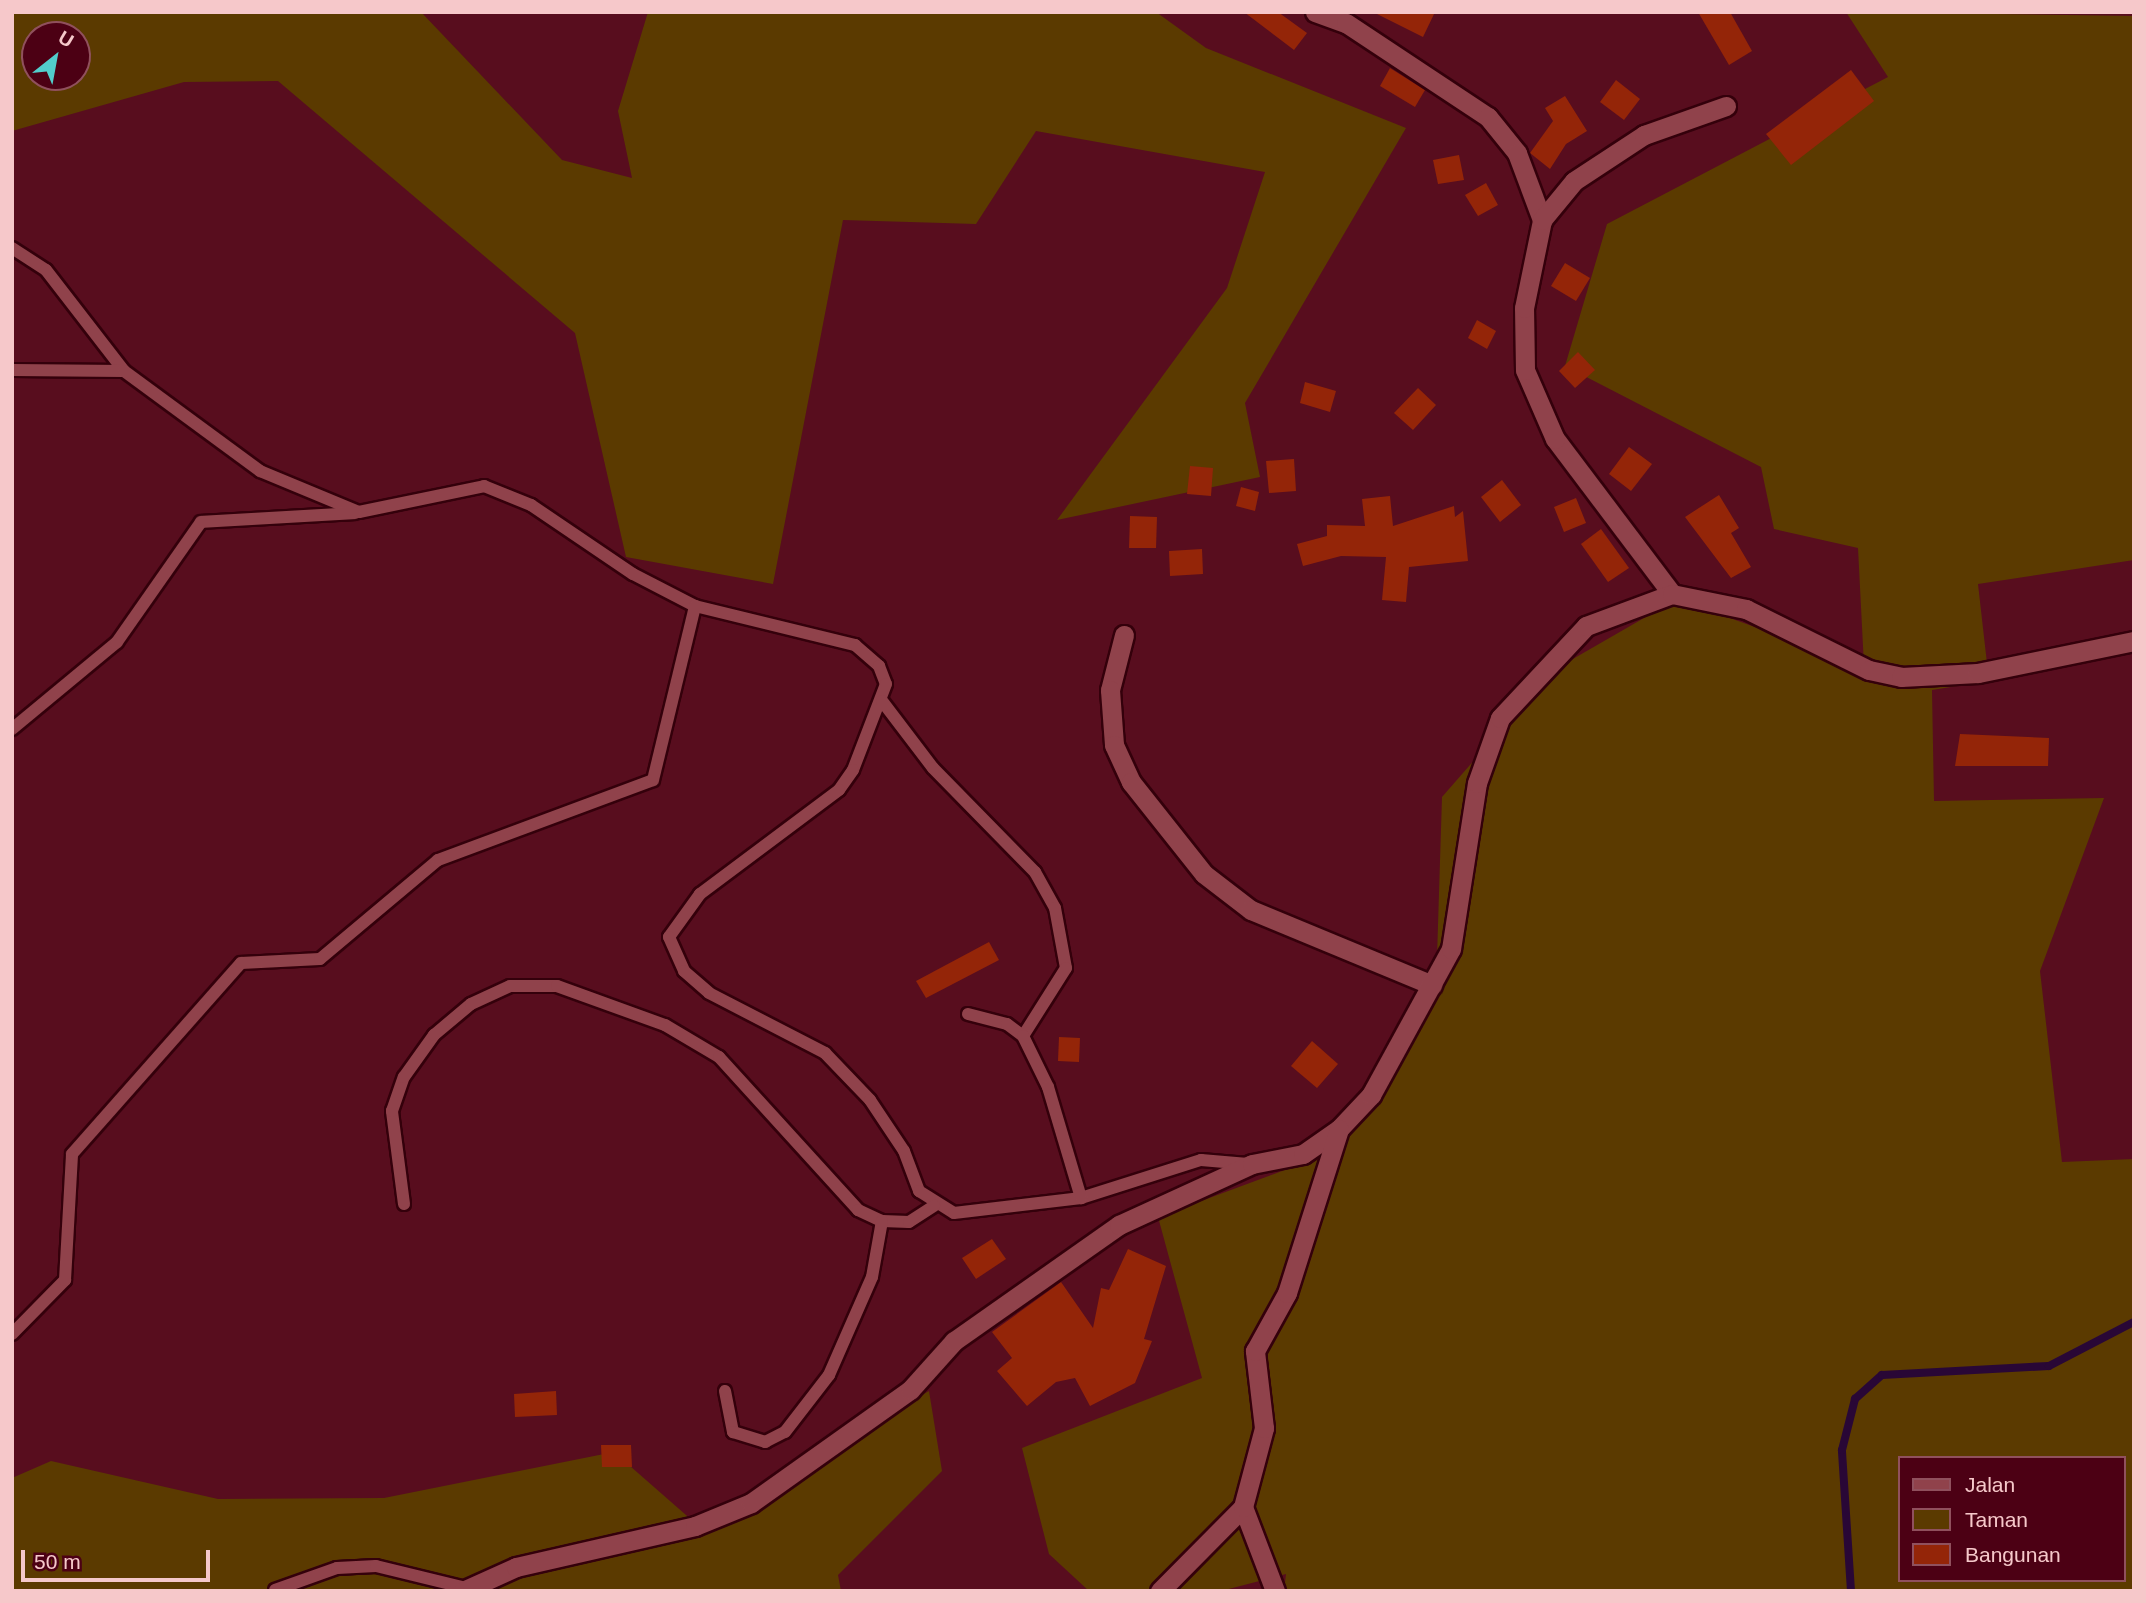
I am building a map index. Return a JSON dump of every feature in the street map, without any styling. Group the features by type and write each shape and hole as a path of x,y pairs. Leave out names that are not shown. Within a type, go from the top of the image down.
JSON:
{"street":[{"path":"1315,12 1358,29 1488,117 1517,153 1542,220"},
{"path":"1672,594 1555,439 1532,394 1525,370 1524,308 1542,220 1574,181 1644,135 1726,106"},
{"path":"465,1589 516,1567 695,1526 751,1503 910,1390 954,1341 1119,1224 1252,1164 1303,1154 1339,1129 1371,1095 1451,949 1477,783 1500,718 1586,626 1672,594 1746,609 1869,670 1901,677 1978,673 2134,641"},
{"path":"1124,635 1110,690 1114,745 1131,782 1204,874 1251,910 1432,985"},
{"path":"1160,1591 1243,1507 1264,1428 1255,1351 1287,1293 1339,1129"},
{"path":"1243,1507 1275,1591"}],"lane":[{"path":"12,248 46,270 124,371 260,471 359,512"},
{"path":"12,370 124,371"},
{"path":"12,729 117,642 201,522 359,512 484,486 531,505 634,574 695,606 855,645 879,666 886,684 881,701 839,790 700,894 669,937 684,971 709,993 825,1053 870,1100 904,1151 919,1191 934,1206 954,1213 1081,1198 1201,1160 1252,1164"},
{"path":"12,1334 65,1280 72,1154 242,962 320,959 438,860 653,780 695,606"},
{"path":"881,701 933,768 1035,872 1055,908 1066,968 1023,1036"},
{"path":"404,1203 392,1111 404,1077 434,1035 471,1004 510,986 558,986 666,1025 719,1057 858,1210 882,1221 909,1222 934,1206"},
{"path":"968,1014 1007,1024 1023,1036 1048,1087 1081,1198"},
{"path":"725,1391 733,1432 765,1442 785,1432 829,1375 872,1277 882,1221"},
{"path":"275,1590 337,1568 376,1566 465,1589"}],"green space":[{"path":"12,12 421,12 562,160 632,178 618,111 648,12 1156,12 1206,48 1406,128 1245,403 1260,477 1057,520 1227,288 1265,172 1036,131 976,224 843,220 773,584 626,557 575,333 278,81 184,82 12,131"},
{"path":"1846,12 2134,16 2134,560 1978,584 1989,681 1932,690 1934,801 2104,798 2040,971 2062,1162 2134,1159 2134,1591 1284,1591 1286,1574 1221,1591 1089,1591 1049,1554 1022,1448 1202,1378 1158,1217 1325,1155 1436,989 1442,797 1552,671 1677,599 1864,666 1858,548 1774,529 1761,467 1565,366 1607,224 1888,77"},
{"path":"929,1391 942,1471 838,1575 841,1591 12,1591 12,1478 51,1461 218,1499 384,1498 614,1452 694,1522"}],"building":[{"path":"1244,12 1278,12 1307,33 1294,50"},
{"path":"1373,12 1435,12 1423,37"},
{"path":"1698,12 1730,12 1752,51 1729,65"},
{"path":"1390,68 1425,90 1415,107 1380,86"},
{"path":"1851,70 1874,101 1791,165 1766,134"},
{"path":"1616,80 1640,99 1624,120 1600,102"},
{"path":"1565,96 1587,131 1566,144 1550,169 1530,153 1553,121 1545,108"},
{"path":"1459,155 1464,180 1438,184 1433,160"},
{"path":"1486,183 1498,205 1478,216 1465,195"},
{"path":"1565,263 1590,278 1576,301 1551,286"},
{"path":"1477,320 1496,331 1487,349 1468,338"},
{"path":"1578,352 1595,370 1575,388 1559,371"},
{"path":"1305,382 1336,391 1330,412 1300,403"},
{"path":"1418,388 1436,405 1413,430 1394,413"},
{"path":"1629,447 1652,464 1631,491 1609,474"},
{"path":"1294,459 1296,491 1269,493 1266,461"},
{"path":"1190,466 1213,468 1211,496 1187,494"},
{"path":"1502,480 1521,505 1500,522 1481,497"},
{"path":"1241,487 1259,492 1255,511 1236,506"},
{"path":"1719,495 1739,528 1731,533 1751,567 1731,578 1685,517"},
{"path":"1390,496 1393,526 1454,506 1455,517 1463,511 1468,561 1409,567 1406,602 1382,600 1386,557 1341,556 1303,566 1297,544 1327,536 1327,525 1365,526 1362,499"},
{"path":"1576,498 1586,523 1564,532 1554,507"},
{"path":"1130,516 1157,517 1156,548 1129,548"},
{"path":"1601,529 1629,568 1608,582 1581,544"},
{"path":"1202,549 1203,574 1170,576 1169,551"},
{"path":"1960,734 2049,738 2048,766 1955,766"},
{"path":"989,942 999,960 926,998 916,981"},
{"path":"1059,1037 1080,1038 1079,1062 1058,1061"},
{"path":"1312,1041 1338,1064 1317,1088 1291,1066"},
{"path":"992,1239 1006,1259 976,1279 962,1258"},
{"path":"1128,1249 1166,1266 1144,1339 1152,1341 1135,1383 1090,1406 1075,1378 1056,1382 1027,1406 997,1371 1012,1358 992,1332 1061,1282 1093,1328 1101,1288 1109,1290"},
{"path":"556,1391 557,1415 515,1417 514,1394"},
{"path":"601,1445 631,1445 632,1467 602,1467"}],"waterway":[{"path":"1851,1591 1842,1450 1855,1399 1882,1375 2049,1366 2134,1322"}]}
